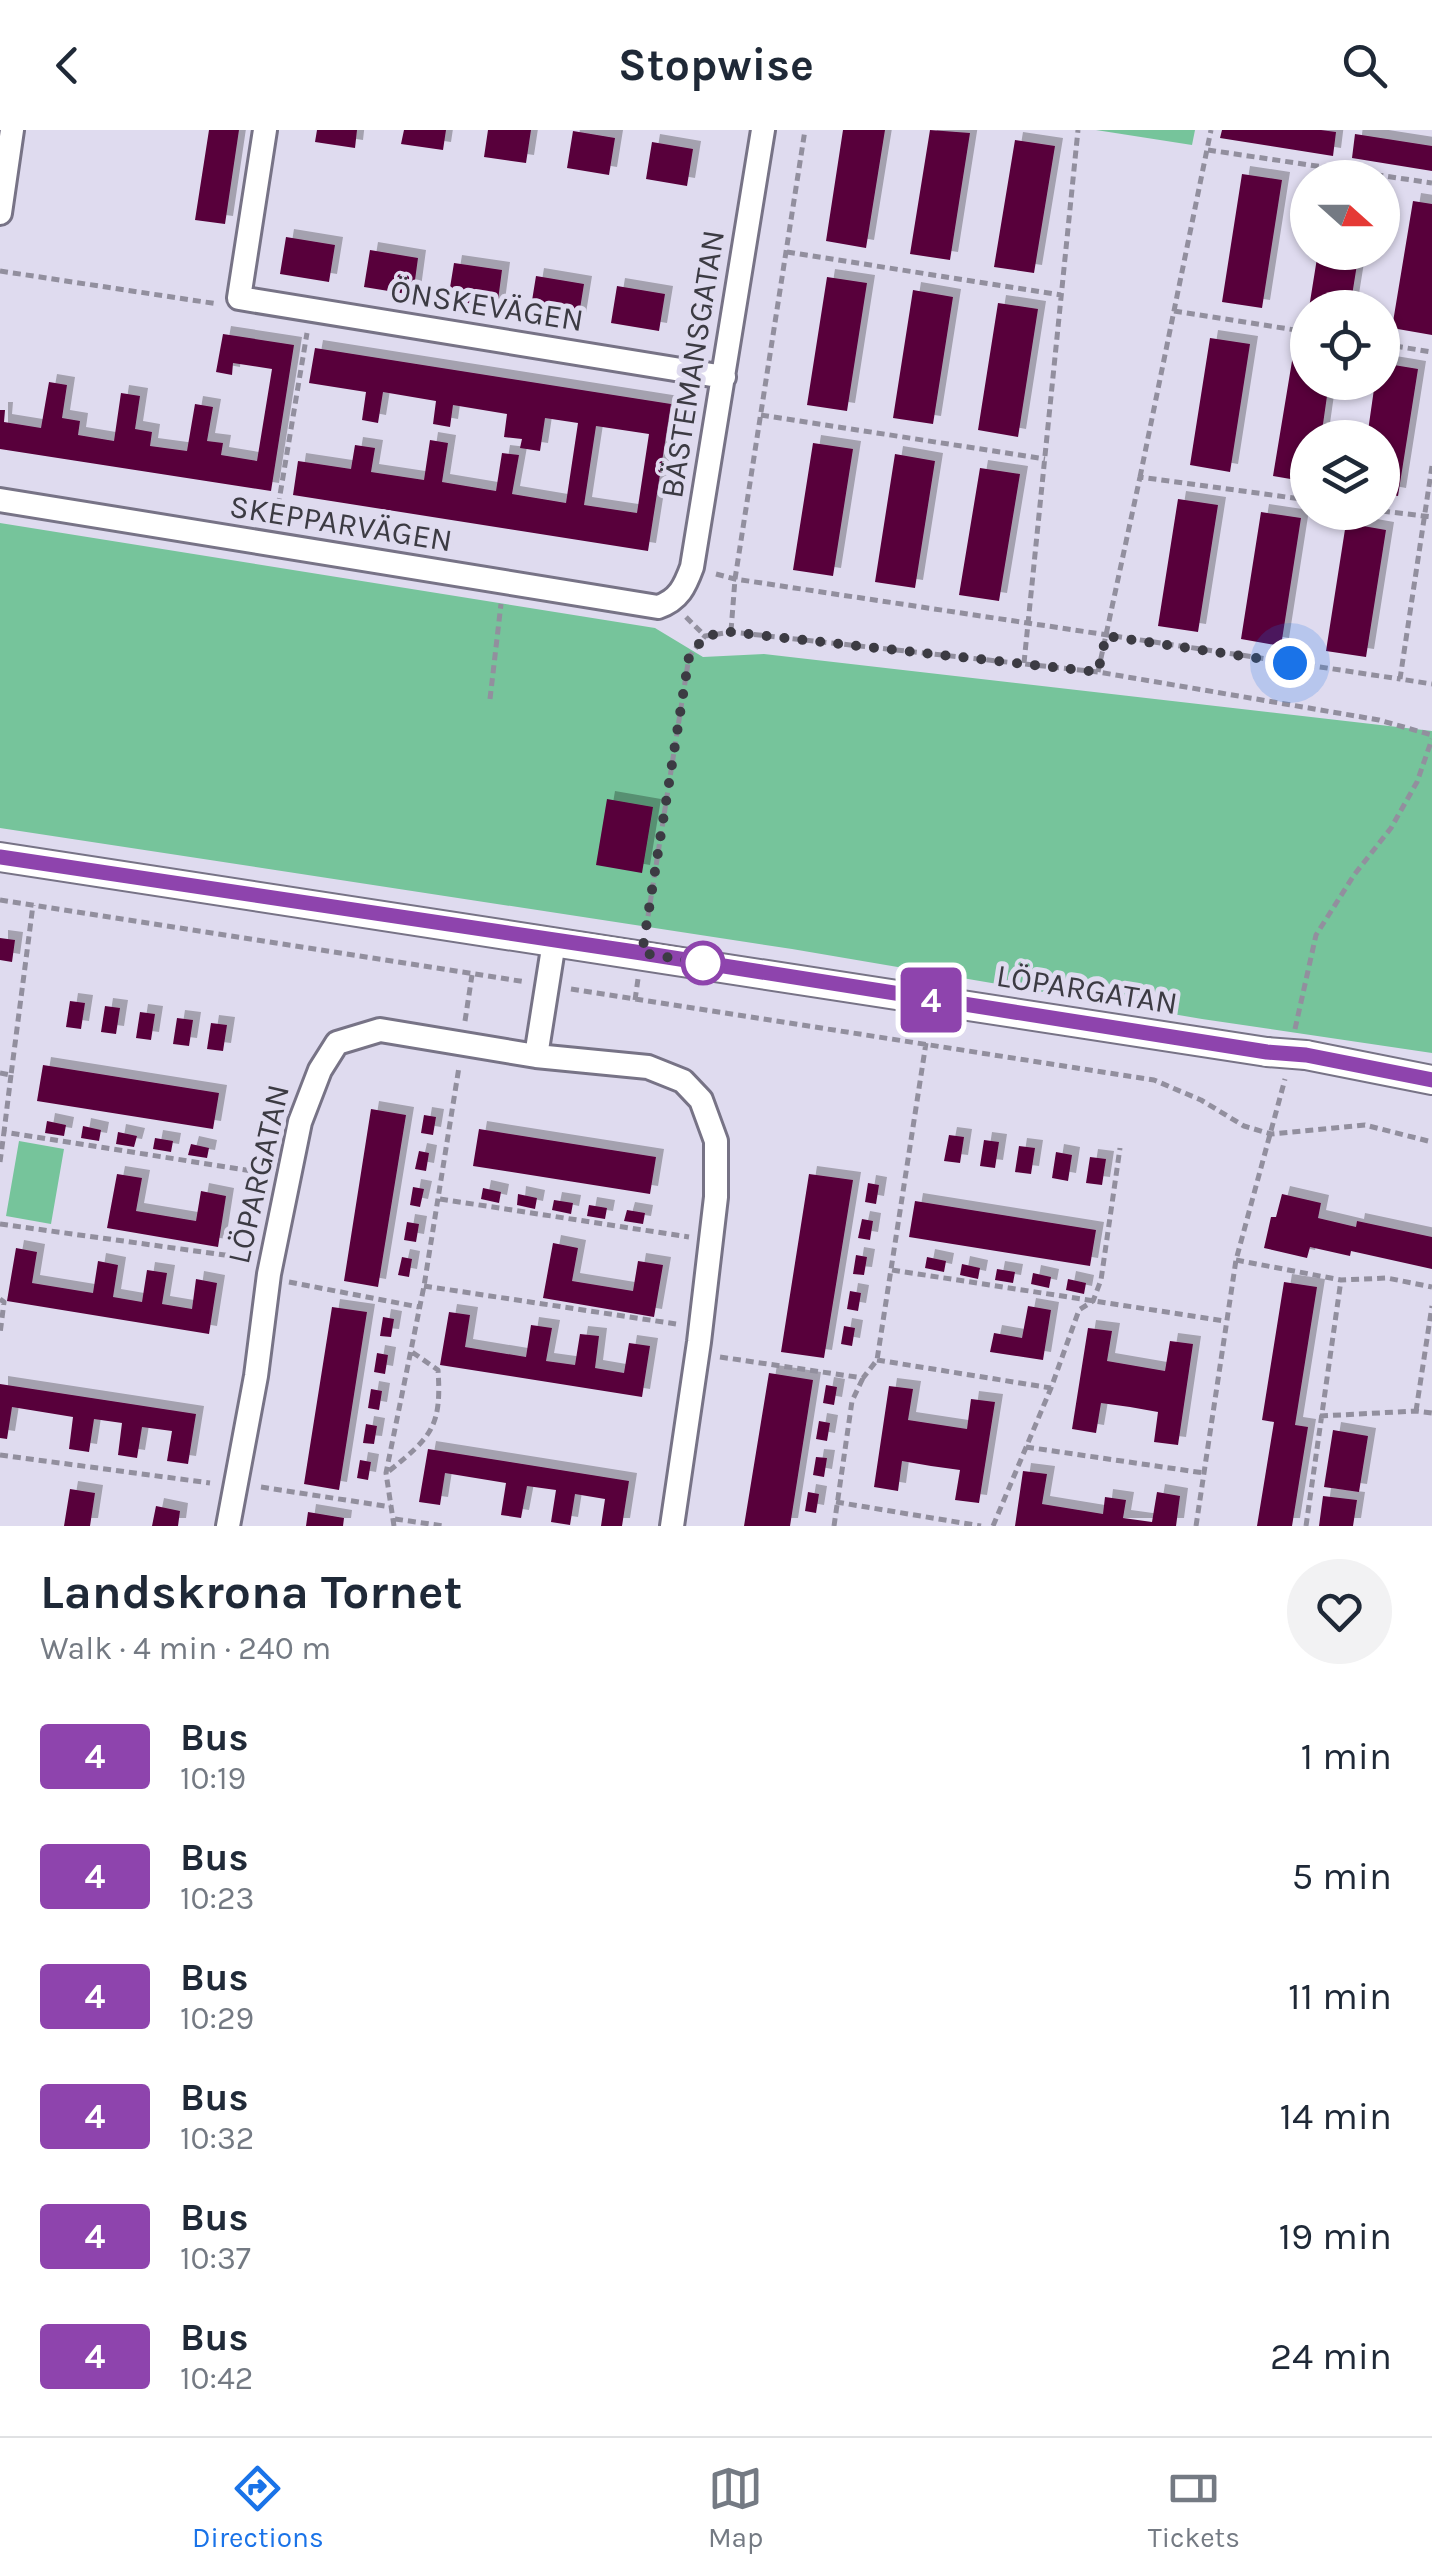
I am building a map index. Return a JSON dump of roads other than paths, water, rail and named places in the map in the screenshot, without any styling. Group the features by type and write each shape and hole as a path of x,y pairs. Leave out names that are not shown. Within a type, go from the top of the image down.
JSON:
{"street":[{"path":"0,213 12,130"},
{"name":"ÖNSKEVÄGEN","path":"265,130 239,298 724,376"},
{"name":"BÄSTEMANSGATAN","path":"672,602 685,586 692,567 763,130"},
{"name":"SKEPPARVÄGEN","path":"0,500 658,606 672,602"},
{"name":"LÖPARGATAN","path":"0,857 1288,1053 1432,1080"},
{"path":"536,1056 554,942"},
{"name":"LÖPARGATAN","path":"228,1526 256,1376 268,1274 300,1122 320,1070 337,1043 380,1030 536,1056 648,1066 683,1080 701,1100 716,1141 712,1241 672,1526"}]}
